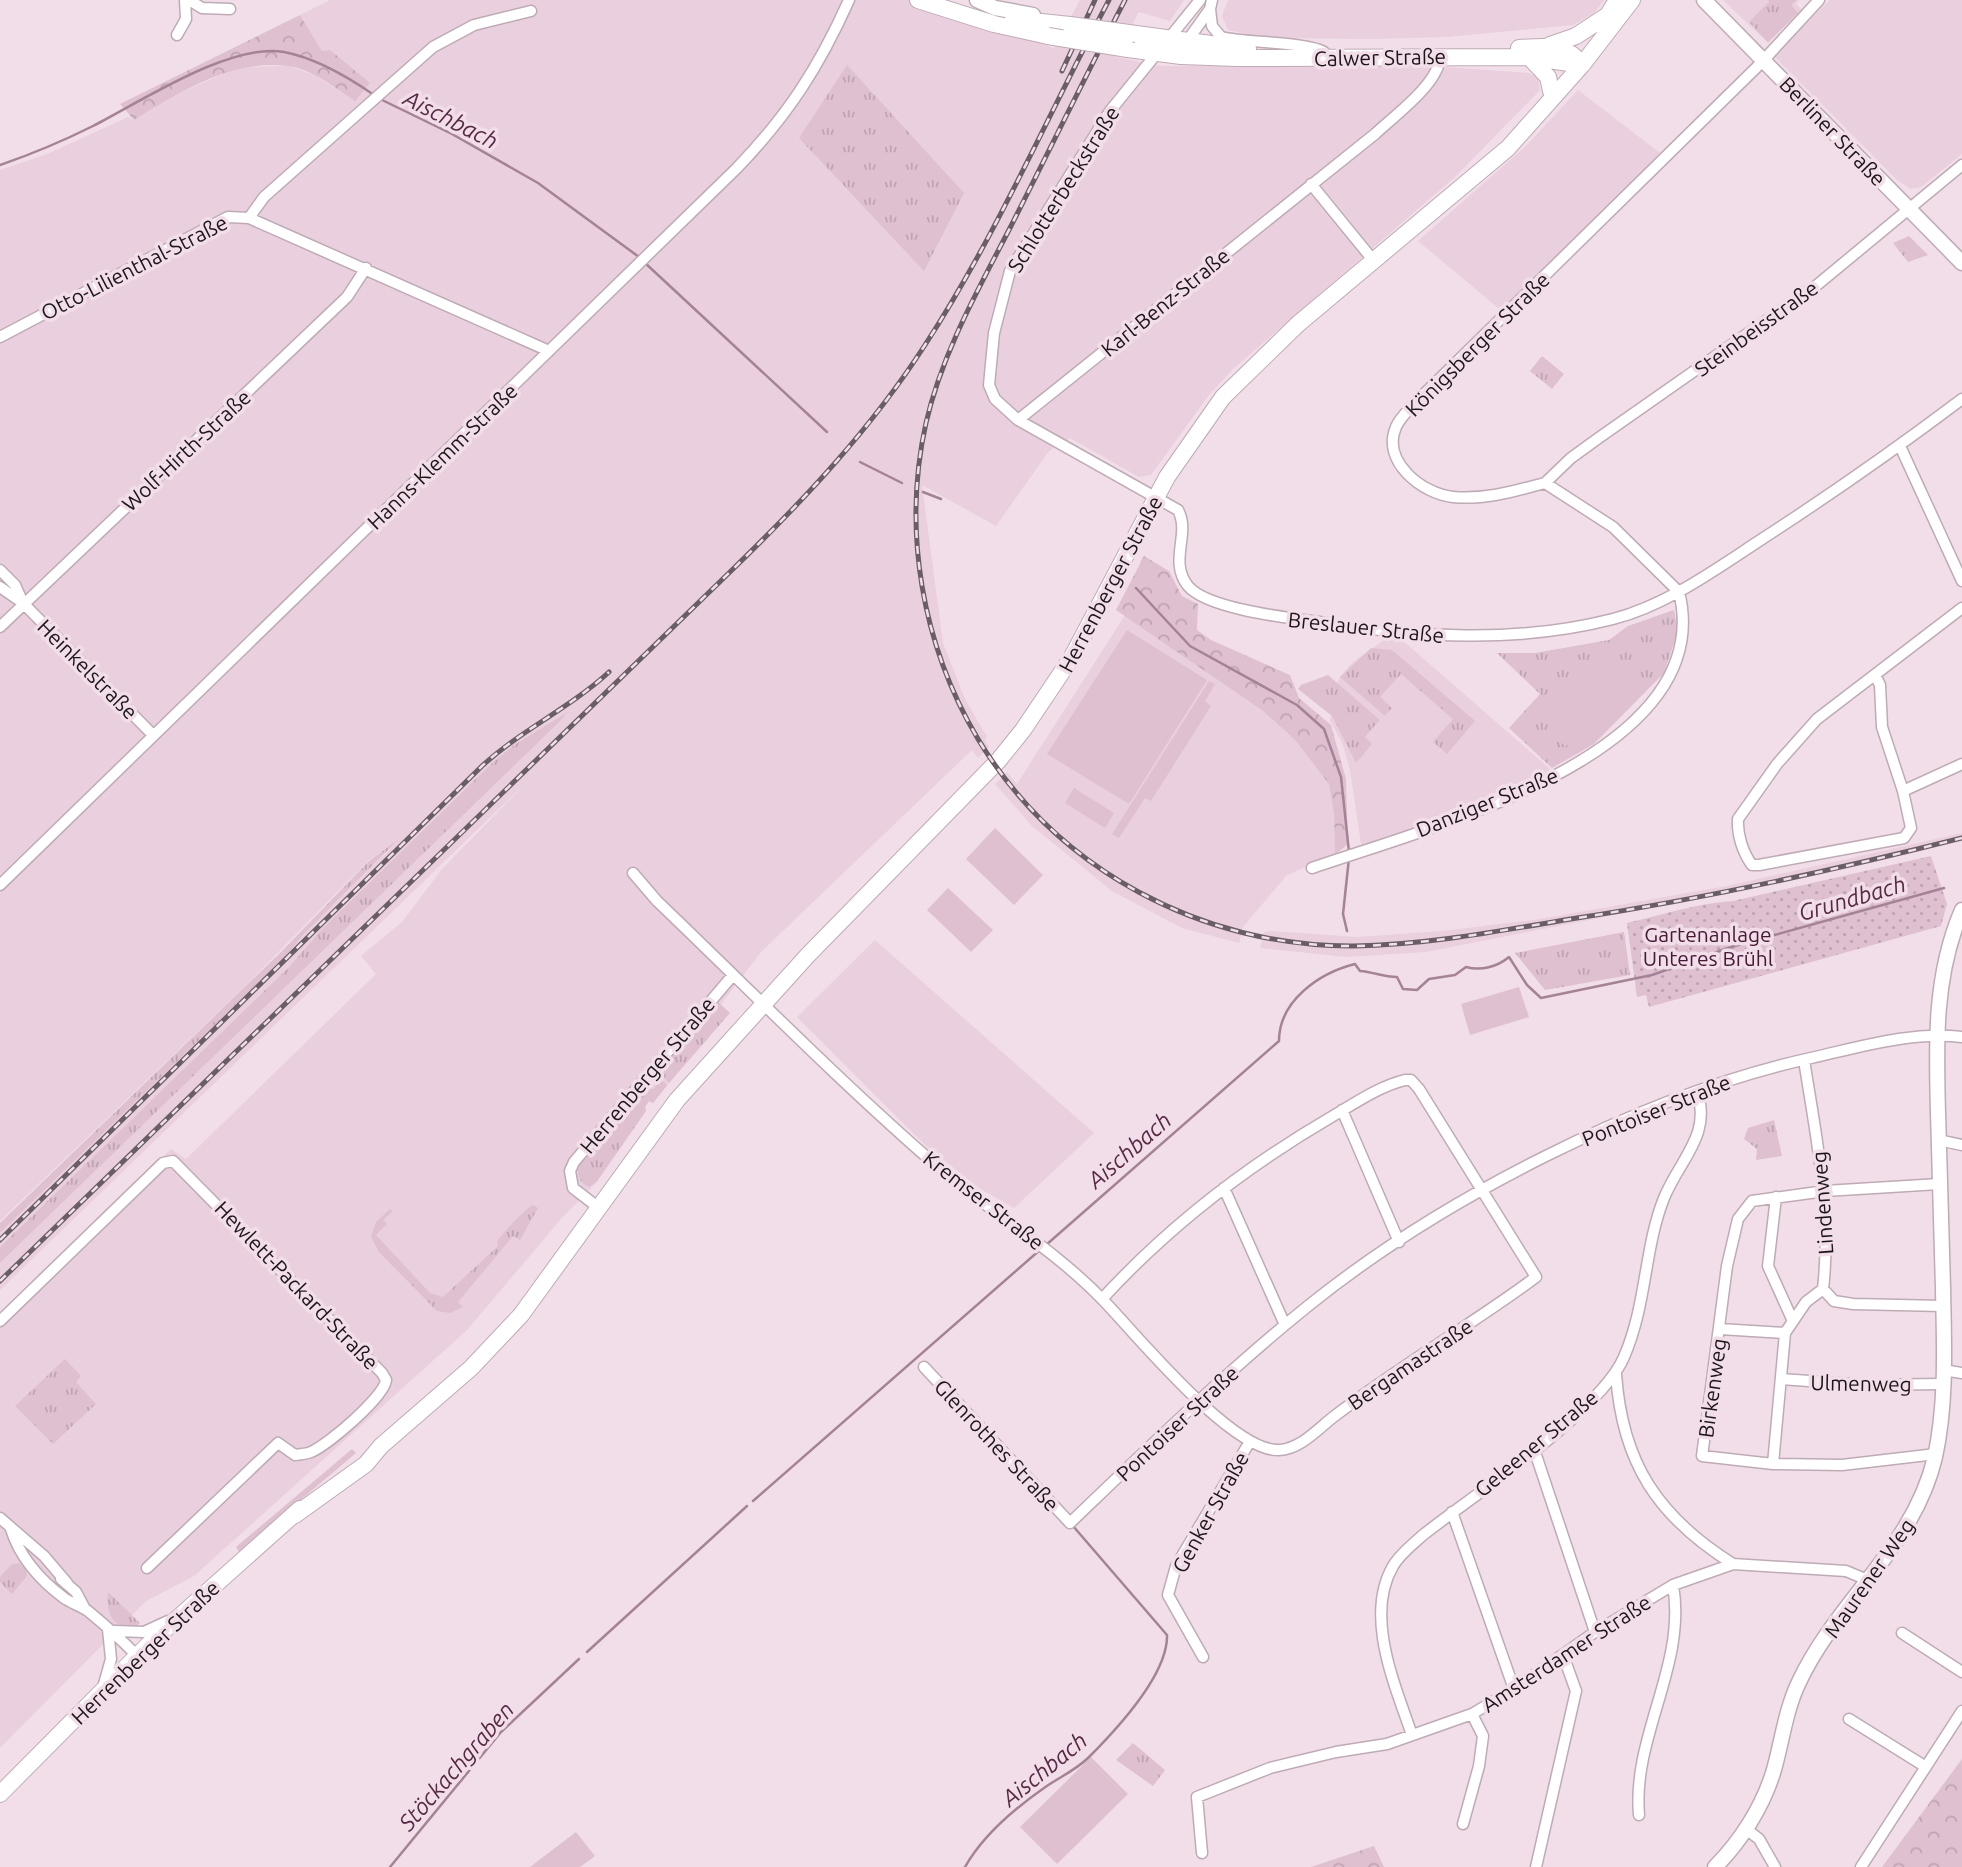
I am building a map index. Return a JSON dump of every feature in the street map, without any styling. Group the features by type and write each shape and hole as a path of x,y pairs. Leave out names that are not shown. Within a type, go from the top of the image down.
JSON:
{"main road":[{"name":"Calwer Straße","path":"918,0 962,3 1023,26 1057,28 1132,41 1170,40 1284,53 1548,46 1569,50 1578,63"},
{"name":"Herrenberger Straße","path":"1470,179 1578,63 1618,0"},
{"name":"Herrenberger Straße","path":"0,1794 180,1615 295,1515 366,1464 381,1446 495,1345 521,1315 677,1100 762,1003 998,761 1023,730 1072,657 1155,497 1204,422 1237,382 1370,257 1508,148 1632,0"},
{"path":"1548,46 1576,36 1608,15"},
{"name":"Calwer Straße","path":"1057,28 1132,41 1157,53 1272,58 1529,57 1578,63"},
{"path":"1529,57 1548,76 1551,91"}],"street":[{"path":"177,35 186,19 187,0 202,8 230,9"},
{"name":"Hanns-Klemm-Straße","path":"0,884 651,252 776,126 817,68 849,0"},
{"name":"Schlotterbeckstraße","path":"1155,497 1018,420 995,398 989,385 994,333 1010,271 1110,111 1200,0"},
{"name":"Berliner Straße","path":"1704,0 1962,262"},
{"name":"Königsberger Straße","path":"1545,483 1492,496 1451,497 1410,479 1394,451 1394,430 1417,401 1764,60 1819,0"},
{"name":"Calwer Straße","path":"962,3 1057,28"},
{"path":"1157,53 1177,50 1188,42 1211,4"},
{"name":"Calwer Straße","path":"1211,4 1214,30 1228,38 1315,47 1324,52"},
{"name":"Otto-Lilienthal-Straße","path":"0,337 228,217 249,218 264,197 426,53 458,32 490,20 531,11"},
{"name":"Karl-Benz-Straße","path":"1018,420 1374,134 1421,91 1439,66 1440,56"},
{"name":"Steinbeisstraße","path":"1545,483 1571,458 1796,300 1962,165"},
{"path":"1311,184 1370,257"},
{"path":"249,218 549,351"},
{"name":"Wolf-Hirth-Straße","path":"0,627 347,298 366,268"},
{"name":"Breslauer Straße","path":"1155,497 1173,505 1182,517 1178,557 1189,587 1210,600 1262,614 1422,636 1539,634 1616,618 1679,592 1797,517 1900,446 1962,399"},
{"path":"1900,446 1962,581"},
{"path":"1545,483 1613,527 1679,592"},
{"name":"Heinkelstraße","path":"0,570 15,584 23,603"},
{"name":"Heinkelstraße","path":"0,587 23,603 152,734"},
{"name":"Danziger Straße","path":"1312,869 1478,810 1549,779 1620,732 1642,713 1670,677 1682,635 1679,592"},
{"path":"1875,675 1880,685 1882,727 1903,791 1909,834 1904,838 1886,842 1752,865 1746,857 1737,828 1741,812 1785,755 1817,719 1962,608"},
{"path":"1903,791 1962,764"},
{"path":"633,873 762,1003"},
{"name":"Maurener Weg","path":"1715,1867 1735,1846 1746,1829 1772,1775 1786,1718 1799,1681 1829,1634 1908,1526 1921,1500 1936,1454 1943,1377 1943,1306 1936,1035 1946,961 1962,909"},
{"name":"Herrenberger Straße","path":"599,1208 573,1188 570,1171 574,1162 733,975"},
{"name":"Kremser Straße","path":"762,1003 935,1164 1049,1250 1102,1299 1200,1401"},
{"name":"Pontoiser Straße","path":"1070,1523 1285,1325 1399,1242 1484,1190 1582,1140 1733,1078 1804,1059 1936,1035 1962,1037"},
{"name":"Lindenweg","path":"1804,1059 1825,1191 1828,1244 1823,1289"},
{"path":"1102,1299 1149,1251 1224,1188 1265,1158 1342,1110 1400,1081 1410,1080 1484,1190"},
{"name":"Geleener Straße","path":"1412,1735 1385,1643 1382,1597 1388,1576 1401,1556 1452,1512 1574,1416 1616,1374 1637,1322 1659,1212 1672,1181 1700,1130 1703,1115 1697,1091"},
{"path":"1342,1110 1399,1242"},
{"path":"1938,1140 1962,1145"},
{"name":"Hewlett-Packard-Straße","path":"0,1321 163,1163 173,1161 383,1373 386,1380 383,1391 338,1433 310,1452 295,1455 278,1443 147,1568"},
{"name":"Birkenweg","path":"1936,1454 1842,1465 1773,1464 1702,1456 1727,1266 1738,1219 1752,1201 1825,1191 1939,1184"},
{"path":"1224,1188 1285,1325"},
{"name":"Bergamastraße","path":"1249,1443 1272,1450 1298,1445 1390,1374 1496,1307 1536,1277 1484,1190"},
{"path":"1776,1197 1768,1266 1792,1319"},
{"path":"1773,1464 1785,1333 1806,1302 1823,1289 1834,1301 1853,1304 1943,1306"},
{"path":"1720,1329 1785,1333"},
{"name":"Glenrothes Straße","path":"924,1367 1070,1523"},
{"name":"Ulmenweg","path":"1781,1379 1865,1385 1962,1373"},
{"path":"1616,1374 1628,1438 1640,1474 1667,1512 1705,1546 1733,1564"},
{"path":"1200,1401 1249,1443"},
{"name":"Genker Straße","path":"1203,1657 1168,1595 1176,1566 1249,1443"},
{"path":"1534,1449 1595,1632"},
{"path":"1452,1512 1514,1689"},
{"path":"0,1518 44,1556 85,1609 137,1656"},
{"path":"11,1529 17,1549 32,1569 65,1599 85,1609"},
{"path":"22,1545 67,1583"},
{"name":"Amsterdamer Straße","path":"1202,1853 1197,1797 1270,1768 1387,1744 1472,1714 1514,1689 1595,1632 1673,1585 1733,1564 1846,1571 1870,1581"},
{"path":"1639,1815 1637,1786 1676,1637 1678,1609 1673,1585"},
{"path":"108,1629 144,1632 180,1615"},
{"path":"98,1695 110,1667 108,1629"},
{"path":"1902,1633 1962,1672"},
{"path":"1536,1867 1576,1691 1563,1655"},
{"path":"1861,1867 1962,1711"},
{"path":"1462,1824 1479,1766 1483,1736 1472,1714"},
{"path":"1849,1719 1926,1767"},
{"path":"1746,1829 1759,1839 1775,1867"}],"shaded area":[{"path":"330,0 917,0 1022,31 1054,49 1080,0 1184,0 1170,21 1139,12 1115,57 1162,66 1419,65 1529,73 1538,78 1540,90 1456,176 1233,369 1209,395 1151,475 1139,477 1070,438 1049,451 996,526 922,485 943,643 965,699 987,737 985,740 989,747 978,758 972,750 761,952 715,1012 684,1065 653,1103 649,1101 645,1107 646,1111 597,1182 561,1219 467,1330 194,1576 146,1601 0,1748 0,1313 171,1149 186,1159 376,974 361,956 402,922 442,869 529,780 0,1290 0,1263 565,715 514,745 491,764 320,931 290,966 0,1247 0,1233 285,957 303,935 398,841 369,860 245,986 0,1221 0,170 47,154 128,117 134,120 184,91 239,67 290,66 316,76 355,101 370,83 322,51 300,15"},
{"path":"1228,0 1604,0 1594,13 1573,25 1446,37 1373,39 1266,38 1228,30 1222,16"},
{"path":"1723,0 1799,0 1796,4 1802,10 1768,43"},
{"path":"1830,0 1962,0 1962,154 1921,187 1911,189 1897,180 1773,55"},
{"path":"1578,90 1660,153 1503,312 1418,241 1527,145"},
{"path":"1125,615 1263,711 1295,740 1329,784 1334,814 1335,855 1287,875 1243,927 1239,943 1182,928 1112,891 1032,826 995,784 1007,772 1017,784"},
{"path":"1394,633 1557,775 1362,851 1350,770 1342,742 1330,721 1334,689 1353,662"},
{"path":"1962,833 1962,841 1828,873 1426,952 1346,957 1260,948 1264,932 1269,931 1358,937 1442,931 1540,919 1727,886"},
{"path":"875,940 1094,1133 1014,1208 979,1188 925,1145 797,1017"}],"green space":[{"path":"1768,0 1797,0 1791,5 1798,13 1768,42 1749,22"},
{"path":"300,15 322,51 330,50 370,83 355,101 306,71 288,66 267,65 246,68 207,80 134,120 120,104"},
{"path":"847,65 964,193 924,271 799,138"},
{"path":"1909,236 1928,255 1908,262 1893,243"},
{"path":"1542,356 1564,374 1552,389 1530,371"},
{"path":"1144,556 1169,571 1182,596 1198,604 1197,630 1211,640 1290,675 1299,698 1331,725 1346,779 1348,844 1335,855 1334,814 1329,784 1295,740 1263,711 1116,610"},
{"path":"1674,610 1678,631 1664,673 1594,744 1552,768 1509,728 1540,694 1497,653 1535,653 1609,640 1628,626"},
{"path":"1127,630 1207,680 1129,804 1047,754"},
{"path":"1371,648 1392,650 1475,721 1447,754 1433,742 1453,719 1401,674 1380,697 1392,708 1385,716 1340,677"},
{"path":"1610,657 1637,693 1565,747 1538,711"},
{"path":"1328,675 1380,720 1365,737 1372,744 1356,763 1332,716 1298,689 1301,685"},
{"path":"1209,681 1215,684 1205,701 1211,706 1151,801 1145,798 1119,838 1112,834"},
{"path":"568,712 0,1263 0,1247 290,966 320,931 491,764 514,745"},
{"path":"1074,788 1114,813 1105,828 1065,803"},
{"path":"995,828 1043,875 1014,905 966,859"},
{"path":"399,839 303,935 285,957 0,1233 0,1223 282,951 369,861"},
{"name":"Gartenanlage Unteres Brühl","path":"1931,856 1947,904 1941,926 1649,1007 1646,995 1637,997 1627,923"},
{"path":"948,888 993,930 971,952 927,910"},
{"path":"1624,932 1630,975 1545,990 1515,953"},
{"path":"1519,987 1529,1017 1470,1035 1461,1004"},
{"path":"716,1000 730,1013 669,1083 663,1076 661,1066"},
{"path":"661,1080 667,1085 653,1103 649,1101 645,1107 646,1111 597,1181 589,1187 583,1183 579,1178 579,1164 644,1087 653,1089"},
{"path":"1774,1120 1782,1156 1756,1160 1757,1149 1744,1139 1748,1128"},
{"path":"533,1205 538,1208 520,1240 513,1236 458,1302 463,1307 450,1313 437,1311 379,1252 371,1237 376,1222 390,1209 393,1211 383,1220 387,1224 376,1235 430,1293 443,1297 498,1246 497,1241 501,1236"},
{"path":"65,1359 81,1376 76,1382 96,1404 53,1444 15,1406"},
{"path":"352,1449 356,1453 239,1552 236,1547"},
{"path":"19,1563 26,1569 27,1576 12,1594 0,1582 0,1577 12,1564"},
{"path":"108,1592 140,1623 135,1628 121,1625 112,1618 108,1606"},
{"path":"1133,1743 1165,1770 1153,1786 1116,1760"},
{"path":"1091,1757 1128,1794 1057,1864 1020,1827"},
{"path":"1962,1759 1962,1867 1882,1867"},
{"path":"576,1832 595,1856 580,1867 530,1867"},
{"path":"1374,1846 1384,1867 1311,1867"}],"waterway":[{"name":"Aischbach","path":"0,165 82,132 186,76 238,56 263,51 284,52 320,63 374,95"},
{"name":"Aischbach","path":"380,99 452,134 538,183 639,257"},
{"name":"Aischbach","path":"644,262 827,432"},
{"name":"Aischbach","path":"860,462 902,483"},
{"name":"Aischbach","path":"923,492 941,499"},
{"name":"Aischbach","path":"1136,588 1190,646 1297,705 1324,729 1341,777 1349,852"},
{"name":"Aischbach","path":"1347,931 1343,914 1349,858"},
{"name":"Grundbach","path":"1046,1245 1279,1041 1286,1013 1294,1001 1315,982 1341,968 1355,964 1360,971 1397,977 1403,989 1417,990 1429,979 1455,975 1466,967 1489,967 1509,957 1527,985 1541,998 1652,975 1731,947 1944,888"},
{"name":"Stöckachgraben","path":"753,1501 1041,1249"},
{"name":"Stöckachgraben","path":"587,1652 747,1506"},
{"name":"Aischbach","path":"965,1867 1000,1823 1033,1796 1083,1762 1112,1733 1150,1684 1165,1651 1167,1635 1073,1526"},
{"name":"Stöckachgraben","path":"390,1867 501,1732 579,1659"}],"railway":[{"path":"1062,71 1095,0"},
{"path":"0,1281 732,570 785,518 835,463 904,376 951,304 1109,0"},
{"path":"1125,0 962,322 933,397 919,463 917,545 922,586 943,665 978,739 1011,786 1049,827 1092,862 1139,892 1189,915 1242,932 1297,943 1354,946 1466,936 1674,902 1819,872 1962,838"},
{"path":"0,1240 482,766 609,672"}]}
